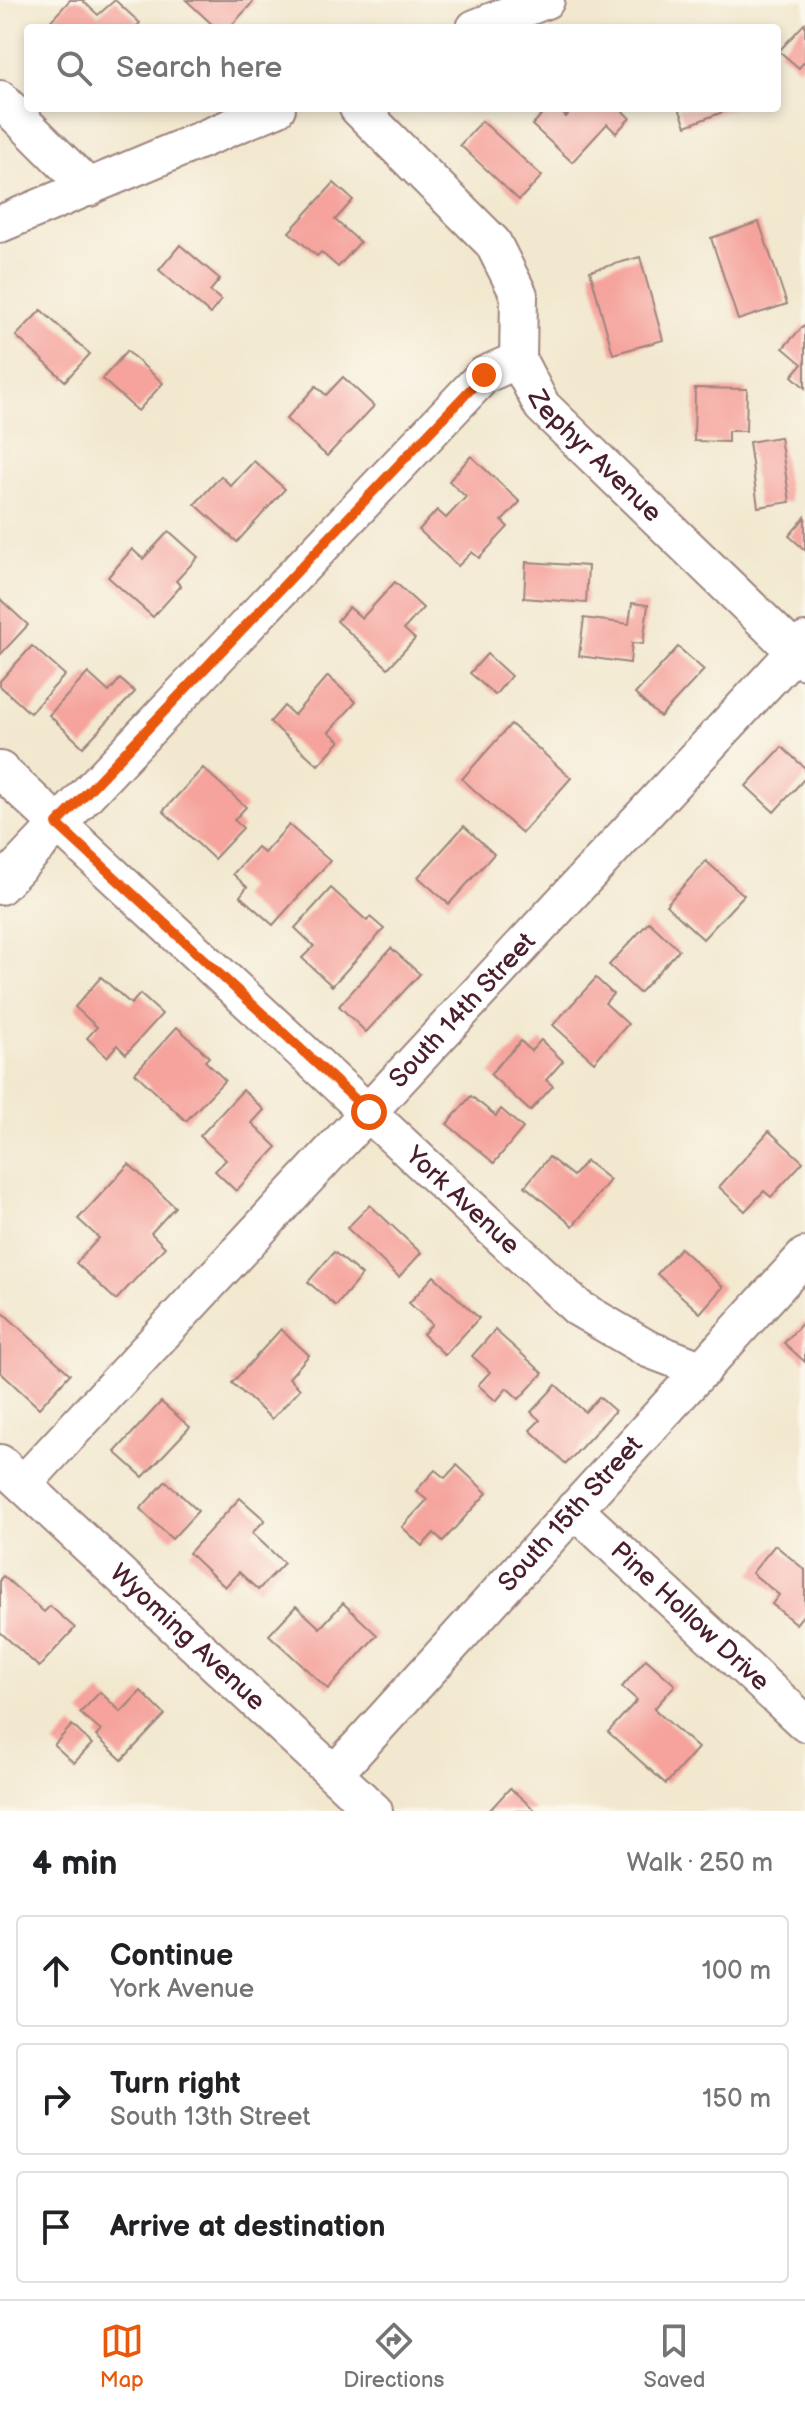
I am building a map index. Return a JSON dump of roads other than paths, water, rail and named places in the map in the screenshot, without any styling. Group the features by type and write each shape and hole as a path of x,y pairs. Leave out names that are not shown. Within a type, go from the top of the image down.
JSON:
{"street":[{"path":"485,24 546,0"},
{"path":"0,99 89,188"},
{"path":"0,224 268,112"},
{"name":"Zephyr Avenue","path":"362,112 493,243 519,295 518,360 542,406 802,651"},
{"path":"0,886 484,375 518,360"},
{"name":"South 14th Street","path":"11,1473 369,1112 802,651"},
{"name":"York Avenue","path":"0,770 578,1308 648,1349 703,1370"},
{"name":"South 15th Street","path":"335,1773 805,1256"},
{"name":"Wyoming Avenue","path":"11,1473 374,1811"},
{"name":"Pine Hollow Drive","path":"574,1509 805,1723"}]}
